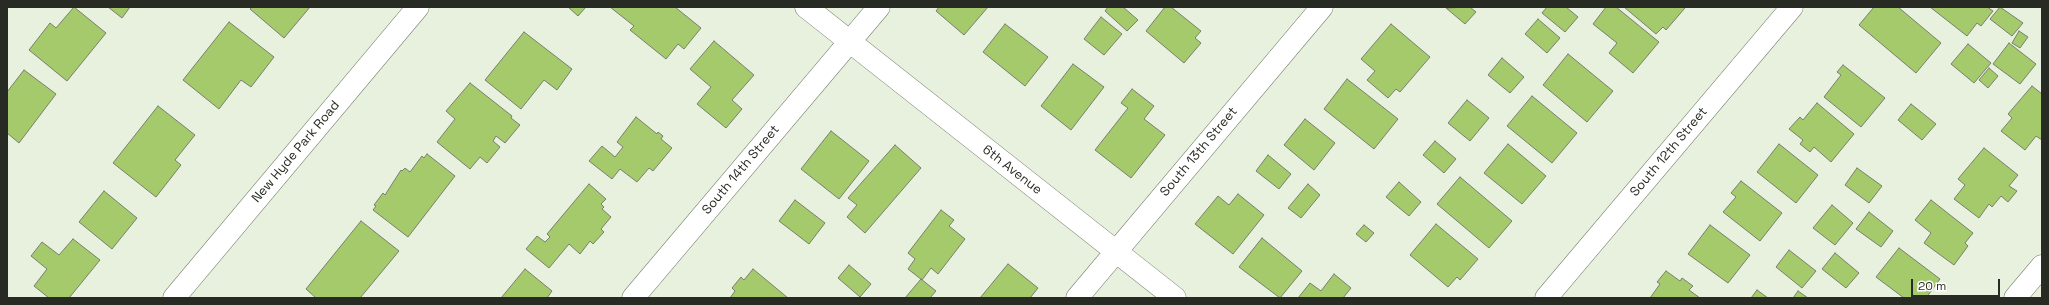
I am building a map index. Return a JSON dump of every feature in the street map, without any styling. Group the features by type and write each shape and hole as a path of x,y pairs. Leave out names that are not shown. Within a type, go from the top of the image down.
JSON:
{"street":[{"name":"New Hyde Park Road","path":"174,298 418,7"},
{"name":"6th Avenue","path":"806,7 1175,298"},
{"name":"South 14th Street","path":"633,298 879,7"},
{"name":"South 13th Street","path":"1077,298 1322,7"},
{"name":"South 12th Street","path":"1546,298 1792,7"},
{"path":"2015,298 2042,266"}],"building":[{"path":"74,7 106,33 67,81 29,50 50,23 56,28"},
{"path":"108,7 130,7 122,18"},
{"path":"252,7 310,7 284,38 250,9"},
{"path":"568,7 586,7 578,16"},
{"path":"610,7 675,7 701,28 684,49 678,44 666,59 630,30 634,26"},
{"path":"939,7 988,7 964,35 936,11"},
{"path":"1108,7 1123,7 1138,20 1127,31 1105,11"},
{"path":"1165,7 1171,7 1201,31 1195,38 1201,43 1184,63 1146,31"},
{"path":"1470,7 1476,12 1465,24 1446,8"},
{"path":"1547,7 1566,7 1578,17 1565,32 1542,13"},
{"path":"1606,7 1616,7 1659,42 1633,73 1609,53 1617,43 1593,24"},
{"path":"1624,7 1685,8 1666,30 1663,27 1656,34"},
{"path":"1874,7 1898,7 1941,43 1916,73 1859,25"},
{"path":"1930,7 1987,7 1993,11 1981,26 1977,23 1967,36"},
{"path":"2000,7 2023,23 2012,36 1990,19"},
{"path":"1101,17 1122,34 1104,55 1084,39"},
{"path":"1538,19 1560,38 1547,53 1525,34"},
{"path":"229,22 274,57 251,87 241,80 219,109 183,80"},
{"path":"1005,24 1048,57 1025,86 983,52"},
{"path":"1391,24 1430,57 1400,92 1396,89 1388,98 1367,80 1375,71 1361,59"},
{"path":"2019,31 2028,37 2020,48 2012,43"},
{"path":"524,32 572,69 557,90 544,80 521,109 485,80"},
{"path":"714,41 754,75 732,100 742,109 726,128 697,104 711,87 690,69"},
{"path":"2009,43 2036,64 2020,84 1993,64"},
{"path":"1968,44 1991,63 1974,83 1951,64"},
{"path":"1568,54 1613,91 1587,122 1543,85"},
{"path":"1502,58 1524,77 1510,93 1488,75"},
{"path":"1073,64 1104,87 1071,130 1041,106"},
{"path":"1843,65 1885,98 1861,127 1824,97 1841,75 1837,72"},
{"path":"1989,68 1998,76 1988,88 1979,80"},
{"path":"24,70 56,94 19,143 7,133 7,92"},
{"path":"1347,79 1398,119 1374,149 1324,109"},
{"path":"470,83 512,116 511,118 520,125 505,143 496,136 493,141 500,147 487,163 480,157 470,169 437,142 455,119 446,111"},
{"path":"2032,86 2042,94 2042,140 2036,136 2025,150 2001,131 2012,118 2008,114"},
{"path":"1132,89 1154,106 1144,119 1165,135 1131,178 1095,150 1128,108 1121,103"},
{"path":"1532,96 1577,133 1552,163 1507,126"},
{"path":"1467,100 1489,118 1470,141 1448,123"},
{"path":"1817,103 1854,134 1831,162 1814,147 1810,152 1800,144 1803,140 1789,129 1800,117 1803,120"},
{"path":"1911,104 1936,124 1922,140 1898,120"},
{"path":"158,106 195,135 175,160 181,165 156,197 113,163"},
{"path":"636,117 657,134 658,132 663,136 661,139 672,148 653,171 649,168 637,182 620,169 612,179 589,161 602,146 615,157 623,147 617,142"},
{"path":"1305,119 1335,143 1314,170 1284,145"},
{"path":"831,131 869,161 839,199 801,169"},
{"path":"1435,141 1456,159 1444,173 1423,155"},
{"path":"1508,144 1546,176 1522,204 1484,173"},
{"path":"1779,144 1818,175 1796,203 1757,172"},
{"path":"895,145 921,168 865,233 847,217 857,205 848,198"},
{"path":"1984,148 2018,175 2009,186 2017,191 2008,202 2001,196 1992,207 1989,204 1979,218 1954,199 1965,185 1958,179"},
{"path":"427,154 455,176 408,237 373,210 376,206 374,205 383,193 385,195 401,170 402,171 405,168 410,172 422,156 424,158"},
{"path":"1268,155 1291,174 1279,189 1256,171"},
{"path":"1857,168 1882,186 1869,203 1845,185"},
{"path":"1460,177 1512,221 1489,248 1437,204"},
{"path":"1741,181 1782,213 1760,241 1723,212 1736,197 1731,193"},
{"path":"1399,182 1421,202 1409,216 1386,197"},
{"path":"589,184 606,199 601,204 604,207 602,209 611,217 601,229 604,232 593,244 590,241 580,254 569,244 549,268 526,249 537,236 545,242 550,237 547,234"},
{"path":"1308,184 1320,195 1301,218 1288,208"},
{"path":"104,191 137,218 112,249 79,222"},
{"path":"1238,194 1264,215 1233,254 1195,224 1218,196 1229,205"},
{"path":"795,200 825,223 809,244 779,221"},
{"path":"1931,200 1973,233 1965,243 1968,246 1954,265 1924,243 1931,233 1915,220"},
{"path":"1832,205 1853,223 1835,245 1813,228"},
{"path":"941,210 954,220 949,226 965,239 938,274 931,268 922,280 908,269 915,259 908,253"},
{"path":"1869,212 1893,231 1881,247 1856,229"},
{"path":"361,221 399,251 360,298 316,298 306,289"},
{"path":"1436,224 1478,259 1460,280 1457,277 1448,287 1410,255"},
{"path":"1364,225 1374,233 1366,242 1356,234"},
{"path":"1710,225 1750,255 1728,283 1688,254"},
{"path":"1262,238 1302,271 1280,298 1239,267"},
{"path":"73,239 100,260 69,298 49,298 34,286 47,269 31,256 42,242 59,255"},
{"path":"1899,248 1940,279 1926,298 1904,298 1876,277"},
{"path":"1789,250 1816,271 1802,288 1776,267"},
{"path":"1835,253 1859,273 1846,288 1822,269"},
{"path":"1008,264 1038,288 1030,298 980,298"},
{"path":"849,265 871,284 860,297 838,278"},
{"path":"525,269 552,291 547,298 501,298"},
{"path":"753,269 788,298 730,298 735,291 732,288 741,277 744,280"},
{"path":"1666,271 1680,281 1682,278 1693,286 1689,290 1700,298 1650,298 1660,284 1657,282"},
{"path":"1334,274 1351,288 1343,298 1298,298 1310,283 1321,291"},
{"path":"921,279 936,291 930,298 905,298"},
{"path":"1757,290 1768,298 1751,298"},
{"path":"1798,291 1808,298 1793,298"}]}
